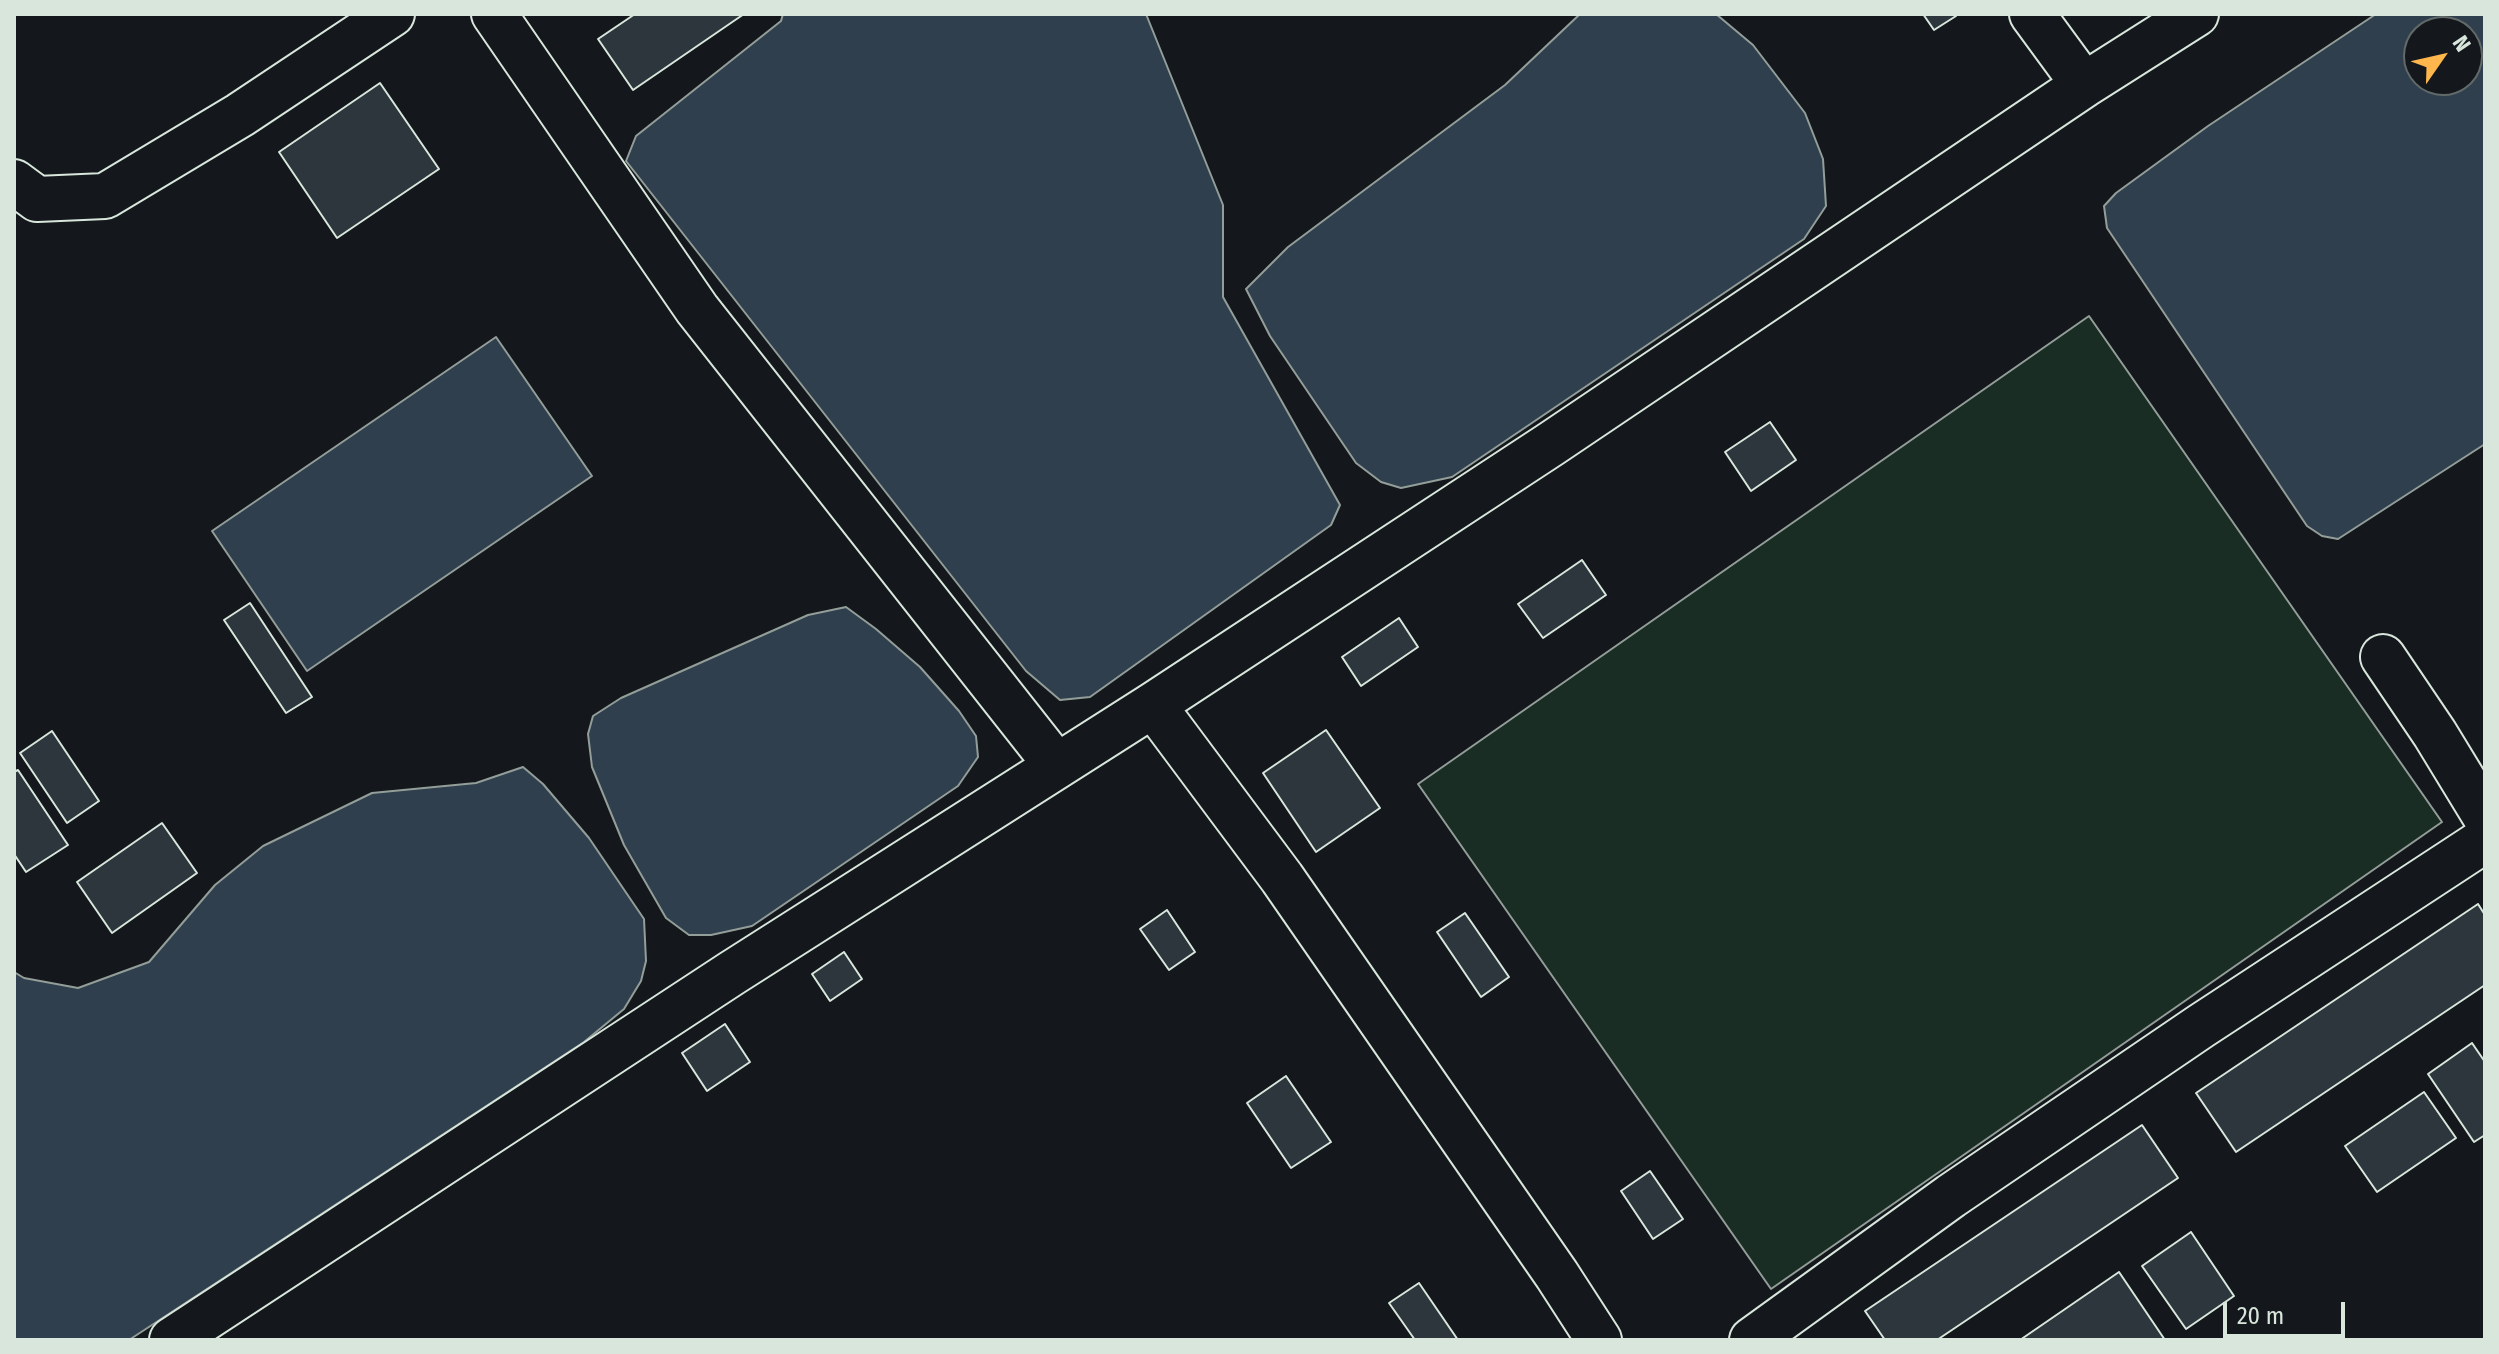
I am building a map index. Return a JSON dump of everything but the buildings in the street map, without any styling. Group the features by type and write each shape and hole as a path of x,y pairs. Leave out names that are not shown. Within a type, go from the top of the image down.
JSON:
{"lane":[{"path":"14,182 37,199 105,196 240,115 392,14"},
{"path":"494,14 697,309 1057,766"},
{"path":"2032,14 2084,85"},
{"path":"172,1340 732,973 1153,705 1551,444 2084,85 2196,14"},
{"path":"2383,657 2485,816"},
{"path":"1153,705 1282,878 1599,1340"},
{"path":"1752,1340 1964,1187 2201,1026 2485,840"}],"green space":[{"path":"2089,316 2442,822 1771,1289 1418,784"}],"water":[{"path":"783,14 1146,14 1223,205 1223,297 1340,505 1331,525 1090,697 1060,700 1026,671 626,161 636,136 781,21"},
{"path":"1580,14 1716,14 1753,45 1805,113 1823,159 1826,206 1804,239 1452,477 1401,488 1381,482 1356,463 1270,336 1246,289 1288,247 1505,85"},
{"path":"2376,14 2485,14 2485,444 2338,539 2322,536 2307,526 2107,228 2104,206 2116,193 2208,126"},
{"path":"496,337 592,476 307,671 212,531"},
{"path":"846,607 920,667 959,711 976,736 978,757 958,786 752,926 711,935 689,935 666,918 624,845 592,767 588,734 593,716 621,698 808,615"},
{"path":"523,767 543,784 589,838 644,919 646,961 641,981 624,1009 584,1042 129,1340 14,1340 14,972 24,978 78,988 149,962 215,885 263,846 372,793 476,783"}]}
